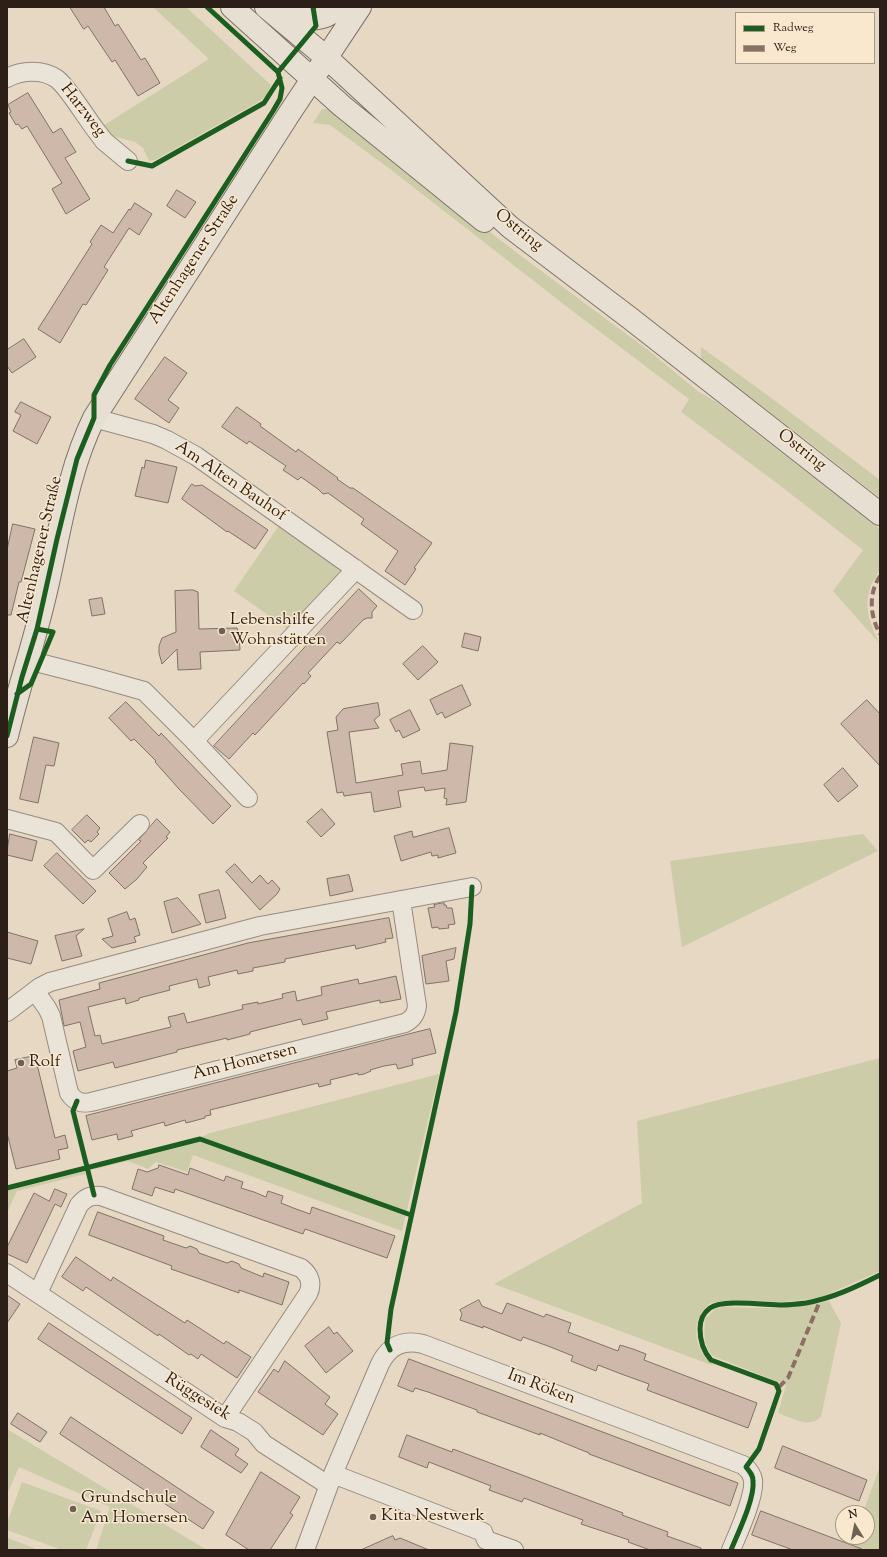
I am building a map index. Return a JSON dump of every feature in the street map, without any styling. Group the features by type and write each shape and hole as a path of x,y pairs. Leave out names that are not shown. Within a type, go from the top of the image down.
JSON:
{"main road":[{"name":"Ostring","path":"232,7 342,106 503,237 625,326 721,390"},
{"path":"267,8 298,18 315,18 326,16 334,12 338,7"},
{"name":"Altenhagener Straße","path":"7,736 40,615 77,459 94,418 360,7"},
{"name":"Ostring","path":"267,8 327,58 510,227 880,514"}],"street":[{"name":"Harzweg","path":"7,78 20,72 34,72 45,74 58,80 104,141 128,161"},
{"name":"Am Alten Bauhof","path":"94,418 153,434 196,456 413,610"},
{"path":"194,741 356,569"},
{"path":"28,660 144,691 248,798"},
{"path":"7,819 56,832 93,870 140,824"},
{"path":"7,1012 34,991 50,982 240,931 472,887"},
{"name":"Am Homersen","path":"34,991 51,1016 69,1093 72,1098 80,1103 91,1102 398,1025 411,1020 417,1006 401,900"},
{"path":"38,1293 79,1205 87,1197 94,1195 301,1268 310,1280 311,1284 308,1294 225,1418"},
{"name":"Rüggesiek","path":"7,1273 225,1418 238,1422 254,1432 264,1444 330,1480 483,1532 486,1540 514,1550"},
{"name":"Im Röken","path":"330,1480 384,1357 396,1346 408,1342 417,1343 743,1465 751,1473 754,1485 731,1550"},
{"path":"305,1550 330,1480"}],"green space":[{"path":"153,7 186,7 271,85 267,95 258,102 155,160 149,161 143,148 135,142 113,136 101,127 209,59"},
{"path":"322,109 331,109 521,256 648,350 699,392 715,401 880,529 881,566 871,585 868,608 873,630 880,644 833,591 863,550 778,484 681,412 689,399 575,313 390,169 330,125 313,123"},
{"path":"701,347 880,480 880,498 701,360"},
{"path":"280,524 341,569 341,573 289,630 234,591"},
{"path":"863,834 878,851 682,947 670,861"},
{"path":"880,1058 880,1271 819,1298 782,1302 721,1301 711,1303 702,1312 698,1319 696,1333 700,1348 708,1361 714,1366 494,1284 642,1203 637,1121"},
{"path":"439,1074 402,1231 193,1155 187,1172 156,1162 148,1169 128,1161 95,1169 94,1163 201,1137 210,1133"},
{"path":"85,1171 85,1174 17,1191 7,1213 7,1191"},
{"path":"829,1301 841,1323 821,1417 811,1422 800,1421 778,1413 786,1385 713,1356 707,1348 704,1334 705,1319 715,1309 724,1307 790,1307"},
{"path":"7,1429 207,1550 96,1550 110,1507 19,1467 7,1495"},
{"path":"880,1466 880,1550 855,1550 853,1545 875,1545 875,1505 866,1505"},
{"path":"22,1482 101,1511 86,1550 62,1550 7,1530 7,1523"},
{"path":"8,1538 39,1550 7,1550"}],"building":[{"path":"70,7 104,7 115,26 118,24 141,60 145,58 160,83 138,96 115,60 112,62 88,26 84,29"},
{"path":"28,93 53,133 61,128 76,152 65,158 90,199 66,214 52,189 62,183 27,126 22,129 18,124 16,125 9,113 11,112 8,105"},
{"path":"177,190 196,202 185,218 167,206"},
{"path":"135,203 152,214 139,235 129,228 104,267 108,270 86,305 83,304 60,343 38,329 92,244 90,242 101,225 113,233 129,209 130,210"},
{"path":"24,339 36,357 12,373 7,366 7,350"},
{"path":"165,357 187,373 168,400 179,408 169,423 135,399"},
{"path":"21,402 51,417 37,444 13,431 21,415 15,412"},
{"path":"237,407 296,452 298,449 338,478 337,479 350,488 353,488 432,543 414,568 416,569 405,585 385,571 398,551 361,524 364,519 328,493 323,494 301,477 298,480 283,470 286,466 249,441 247,444 222,427"},
{"path":"146,460 177,467 168,503 135,496 142,467 144,468"},
{"path":"192,484 195,486 202,485 268,530 255,549 228,531 227,532 182,499"},
{"path":"13,524 35,529 11,615 7,615 7,550"},
{"path":"359,589 377,606 372,612 372,618 363,620 340,644 337,642 308,673 311,676 304,684 303,683 255,735 253,733 229,759 214,746"},
{"name":"Lebenshilfe Wohnstätten","path":"193,590 198,592 199,629 237,628 240,650 200,652 201,669 178,670 177,649 162,664 159,646 162,638 176,632 175,591"},
{"path":"102,598 105,614 92,616 89,600"},
{"path":"465,633 481,637 478,651 462,647"},
{"path":"423,646 438,662 418,680 403,664"},
{"path":"462,685 471,705 445,718 442,712 437,715 430,700"},
{"path":"867,700 880,714 880,766 841,724"},
{"path":"126,702 159,736 161,733 231,806 213,824 179,789 155,762 156,761 134,739 131,741 109,718"},
{"path":"378,703 380,715 374,720 379,728 349,732 356,783 403,775 401,764 420,761 422,774 447,770 450,743 473,746 466,802 446,805 447,799 444,798 445,788 425,791 424,787 398,791 401,807 374,812 371,792 344,796 343,792 337,793 327,732 338,730 336,717 343,709"},
{"path":"410,710 420,730 403,738 399,730 396,732 390,720"},
{"path":"34,737 59,743 54,766 46,765 38,803 20,799"},
{"path":"843,768 858,786 838,802 824,785"},
{"path":"322,809 335,824 321,837 307,822"},
{"path":"87,815 100,828 97,832 99,834 91,842 88,840 85,843 72,830"},
{"path":"157,819 170,832 166,837 168,838 143,863 147,867 137,879 125,889 109,873 141,841 139,840"},
{"path":"449,828 456,853 438,858 438,855 432,856 431,852 401,861 394,836 412,831 413,837"},
{"path":"10,834 37,841 32,861 7,855"},
{"path":"57,853 96,891 83,904 44,866"},
{"path":"235,864 252,883 260,875 268,884 272,880 280,889 277,894 260,910 226,872"},
{"path":"349,875 353,891 330,896 327,879"},
{"path":"219,890 226,918 206,923 199,895"},
{"path":"178,898 201,924 172,933 164,902"},
{"path":"444,903 447,908 452,908 455,924 448,925 449,928 432,928 428,908"},
{"path":"127,912 130,920 135,918 140,935 134,937 136,942 112,948 102,939 113,936 108,919"},
{"path":"389,918 393,938 385,939 386,942 356,949 355,945 285,959 285,962 253,968 253,971 238,974 237,970 208,977 210,985 199,988 197,979 169,986 170,990 139,998 139,1000 126,1004 125,998 88,1007 95,1036 100,1035 102,1044 171,1027 168,1017 184,1013 187,1023 243,1009 242,1005 258,1002 258,1004 283,998 282,994 295,991 297,1001 322,995 321,987 358,979 359,984 396,976 401,999 380,1003 380,1000 326,1012 328,1019 303,1025 301,1019 250,1032 250,1034 227,1040 227,1038 177,1050 177,1052 115,1068 113,1062 78,1071 73,1051 86,1047 80,1022 64,1026 59,1000 100,989 99,983 248,943"},
{"path":"84,929 76,936 82,956 62,961 55,936"},
{"path":"7,932 38,941 31,964 7,958"},
{"path":"456,948 454,959 446,961 449,981 426,984 422,956"},
{"path":"430,1029 436,1053 412,1059 413,1065 398,1069 396,1064 384,1066 370,1070 371,1071 364,1074 358,1075 358,1073 330,1080 331,1084 319,1087 318,1083 210,1110 211,1115 205,1116 205,1118 186,1123 185,1120 165,1126 164,1122 131,1131 133,1136 118,1140 117,1134 92,1140 86,1116"},
{"path":"35,1056 55,1138 65,1135 68,1148 58,1150 60,1159 16,1169 7,1133 7,1071 17,1068 15,1060"},
{"path":"159,1165 188,1175 190,1168 224,1181 226,1176 243,1182 241,1188 266,1197 268,1191 283,1196 281,1203 310,1214 312,1207 395,1236 387,1258 305,1229 303,1234 175,1189 174,1193 155,1187 152,1196 132,1189 138,1169 147,1172 158,1168"},
{"path":"55,1189 67,1194 61,1207 55,1204 27,1263 7,1254 7,1247 34,1193 49,1201"},
{"path":"98,1212 164,1236 163,1240 186,1248 190,1246 197,1249 199,1253 227,1263 232,1261 239,1264 241,1268 263,1277 264,1273 289,1282 282,1305 239,1290 239,1293 171,1269 172,1266 89,1235"},
{"path":"76,1257 111,1281 113,1277 185,1323 187,1320 224,1344 226,1341 251,1357 237,1378 201,1354 198,1359 191,1354 189,1355 159,1334 158,1336 86,1287 83,1291 62,1277"},
{"path":"7,1295 20,1304 7,1323"},
{"path":"479,1300 482,1306 502,1314 507,1303 544,1317 546,1314 571,1323 568,1332 618,1351 620,1345 633,1349 646,1354 644,1360 757,1403 748,1428 647,1390 649,1384 598,1365 596,1371 571,1361 573,1356 548,1346 523,1337 521,1341 483,1326 483,1328 460,1320 462,1314 460,1310"},
{"path":"49,1323 192,1418 182,1434 38,1339"},
{"path":"329,1327 334,1334 337,1332 353,1351 326,1373 305,1346"},
{"path":"409,1359 738,1483 730,1506 589,1454 540,1433 540,1435 477,1412 477,1410 428,1392 415,1388 413,1392 398,1386"},
{"path":"285,1361 330,1397 325,1404 338,1414 323,1435 258,1392 274,1369 278,1372"},
{"path":"18,1413 47,1432 40,1442 11,1424"},
{"path":"71,1417 214,1512 203,1529 60,1434"},
{"path":"211,1430 239,1449 235,1455 248,1464 241,1473 201,1447"},
{"path":"407,1435 452,1452 453,1449 623,1513 622,1515 668,1532 667,1536 701,1548 701,1550 650,1550 628,1542 629,1540 581,1524 583,1520 524,1498 522,1502 489,1490 491,1486 429,1462 427,1468 399,1457"},
{"path":"783,1446 867,1480 859,1501 775,1468"},
{"path":"261,1472 300,1497 290,1513 293,1515 270,1550 249,1550 226,1535"},
{"path":"761,1511 835,1539 835,1545 851,1545 862,1550 793,1550 752,1535"},
{"path":"393,1536 395,1540 400,1538 429,1550 361,1550"}],"marked path":[{"path":"880,576 876,583 872,598 872,612 880,634"},
{"path":"779,1387 788,1378 820,1301"}],"cycle path":[{"path":"7,736 22,677 37,629 77,459 94,418 94,395 110,365 280,99 282,88 278,72 207,7"},
{"path":"278,72 316,26 314,7"},
{"path":"128,161 152,166 264,103 280,78"},
{"path":"17,694 31,684 53,632 37,629"},
{"path":"390,1350 387,1343 391,1309 456,1012 470,924 472,887"},
{"path":"77,1101 73,1111 94,1195"},
{"path":"7,1188 200,1139 411,1215"},
{"path":"731,1550 745,1516 753,1488 752,1477 746,1467 759,1449 779,1391 776,1384 711,1360 702,1346 700,1326 701,1320 708,1310 716,1305 734,1303 785,1305 806,1303 844,1292 880,1275"}],"place":[{"name":"Lebenshilfe Wohnstätten","path":"222,631"},
{"name":"Rolf","path":"21,1063"},
{"name":"Grundschule Am Homersen","path":"73,1509"},
{"name":"Kita Nestwerk","path":"373,1517"}]}
